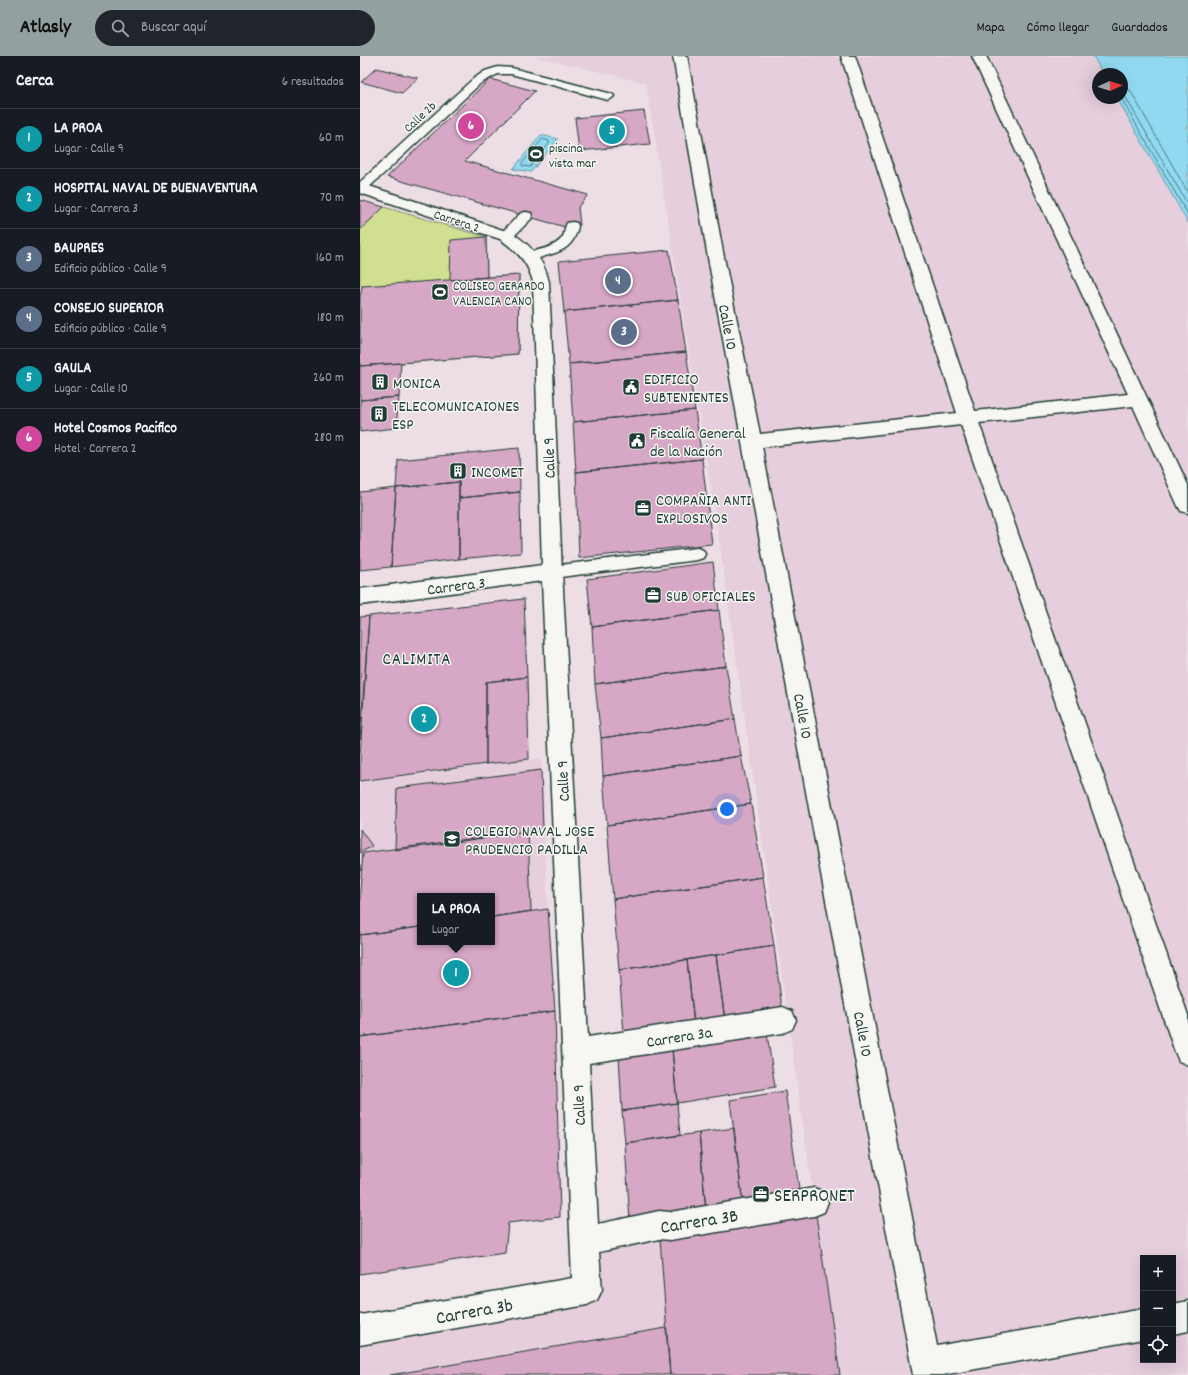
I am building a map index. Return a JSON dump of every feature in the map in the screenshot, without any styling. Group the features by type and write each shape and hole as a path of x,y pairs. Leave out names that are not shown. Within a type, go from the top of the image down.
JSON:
{"street":[{"name":"Calle 10","path":"680,56 715,252 926,1369"},
{"path":"848,56 968,418 1188,1052"},
{"path":"979,56 1188,506"},
{"name":"Carrera 2","path":"360,188 506,236 518,245 535,264"},
{"name":"Calle 9","path":"535,264 541,282 552,572 587,1290"},
{"path":"752,442 1139,399"},
{"name":"Carrera 3","path":"360,597 552,572"},
{"name":"Carrera 3a","path":"575,1052 783,1020"},
{"name":"Carrera 3B","path":"584,1241 659,1225 670,1226 814,1202"},
{"name":"Carrera 3b","path":"360,1330 587,1290"},
{"path":"1176,1318 1188,1316"},
{"path":"926,1369 1140,1325"}],"lane":[{"name":"Calle 2b","path":"360,188 478,81 490,73 499,70 512,71 608,96"},
{"path":"506,236 526,216"},
{"path":"535,264 564,244 570,237 572,226"},
{"path":"552,572 697,554"}],"shaded area":[{"path":"533,56 1093,56 1100,68 1092,68 1092,104 1120,104 1188,223 1188,1375 360,1375 360,1330 587,1290 584,1241 814,1201 720,546 646,83"},
{"name":"COLEGIO NAVAL JOSE PRUDENCIO PADILLA","path":"541,758 548,909 495,917 495,893 417,893 417,898 360,935 360,781"}],"green space":[{"name":"COLISEO GERARDO VALENCIA CANO","path":"384,207 486,237 487,277 519,275 518,354 360,366 360,298 362,286 360,285 360,230"}],"water":[{"path":"1093,56 1188,56 1188,223 1120,104 1128,104 1128,68 1100,68"},
{"name":"piscina vista mar","path":"541,135 558,139 531,172 513,169"}],"building":[{"path":"376,68 418,78 402,93 361,82"},
{"path":"490,79 535,91 465,161 588,195 578,207 580,225 565,227 387,177"},
{"path":"644,111 650,144 579,151 575,118"},
{"path":"360,200 384,207 360,230"},
{"path":"486,237 487,277 450,280 451,240"},
{"path":"669,250 678,300 564,312 559,261"},
{"name":"COLISEO GERARDO VALENCIA CANO","path":"519,275 518,354 360,366 360,298 362,286"},
{"path":"678,300 686,352 569,364 564,312"},
{"name":"EDIFICIO SUBTENIENTES","path":"686,352 695,410 573,422 569,364"},
{"name":"MONICA","path":"401,363 399,397 360,400 360,366"},
{"name":"TELECOMUNICAIONES ESP","path":"399,397 396,428 360,432 360,400"},
{"name":"Fiscalía General de la Nación","path":"695,410 702,459 576,472 573,422"},
{"name":"INCOMET","path":"519,448 520,492 459,498 459,482 396,488 398,460"},
{"name":"COMPAÑIA ANTI EXPLOSIVOS","path":"702,459 712,544 579,558 576,472"},
{"path":"459,482 459,559 391,567 396,488"},
{"path":"396,488 391,567 360,570 360,492"},
{"path":"520,492 521,553 459,559 459,498"},
{"name":"SUB OFICIALES","path":"713,562 719,610 592,627 587,579"},
{"path":"524,599 527,677 486,682 486,764 360,781 360,756 369,616"},
{"path":"719,610 726,666 595,684 592,627"},
{"path":"369,616 360,739 360,617"},
{"path":"726,666 735,719 601,738 595,684"},
{"path":"527,677 529,759 486,764 486,682"},
{"path":"735,719 741,756 603,776 601,738"},
{"path":"741,756 751,804 607,825 603,776"},
{"path":"541,770 543,830 395,850 397,788"},
{"path":"751,804 763,877 613,899 607,825"},
{"path":"360,829 372,846 360,853"},
{"path":"528,831 531,911 495,917 495,893 417,893 417,927 360,935 360,889 363,853"},
{"path":"763,877 774,946 619,970 613,899"},
{"path":"548,909 555,1011 360,1037 360,935 417,927 417,945 495,945 495,917"},
{"path":"774,946 782,1008 725,1020 716,955"},
{"path":"716,955 725,1020 694,1024 687,960"},
{"path":"687,960 694,1024 624,1034 619,970"},
{"path":"555,1011 560,1217 508,1223 505,1253 360,1274 360,1037"},
{"path":"767,1034 775,1087 677,1103 672,1049"},
{"path":"672,1049 677,1103 622,1111 619,1055"},
{"path":"785,1091 800,1196 743,1205 730,1100"},
{"path":"677,1103 680,1135 625,1143 622,1111"},
{"path":"734,1128 743,1205 706,1211 699,1133"},
{"path":"699,1133 706,1211 630,1223 625,1143"},
{"path":"814,1202 840,1375 670,1375 659,1225"},
{"path":"666,1328 670,1375 390,1375"}],"place":[{"name":"Hotel Cosmos Pacifico","path":"471,126"},
{"name":"GAULA","path":"612,131"},
{"name":"piscina vista mar","path":"536,154"},
{"name":"CONSEJO SUPERIOR","path":"618,281"},
{"name":"COLISEO GERARDO VALENCIA CANO","path":"440,292"},
{"name":"BAUPRES","path":"624,332"},
{"name":"MONICA","path":"380,382"},
{"name":"EDIFICIO SUBTENIENTES","path":"631,387"},
{"name":"TELECOMUNICAIONES ESP","path":"379,414"},
{"name":"Fiscalía General de la Nación","path":"637,441"},
{"name":"INCOMET","path":"458,471"},
{"name":"COMPAÑIA ANTI EXPLOSIVOS","path":"643,508"},
{"name":"SUB OFICIALES","path":"653,595"},
{"name":"HOSPITAL NAVAL DE BUENAVENTURA","path":"424,719"},
{"name":"COLEGIO NAVAL JOSE PRUDENCIO PADILLA","path":"452,839"},
{"name":"LA PROA","path":"456,973"},
{"name":"SERPRONET","path":"761,1194"}],"district":[{"name":"CALIMITA","path":"417,658"}]}
